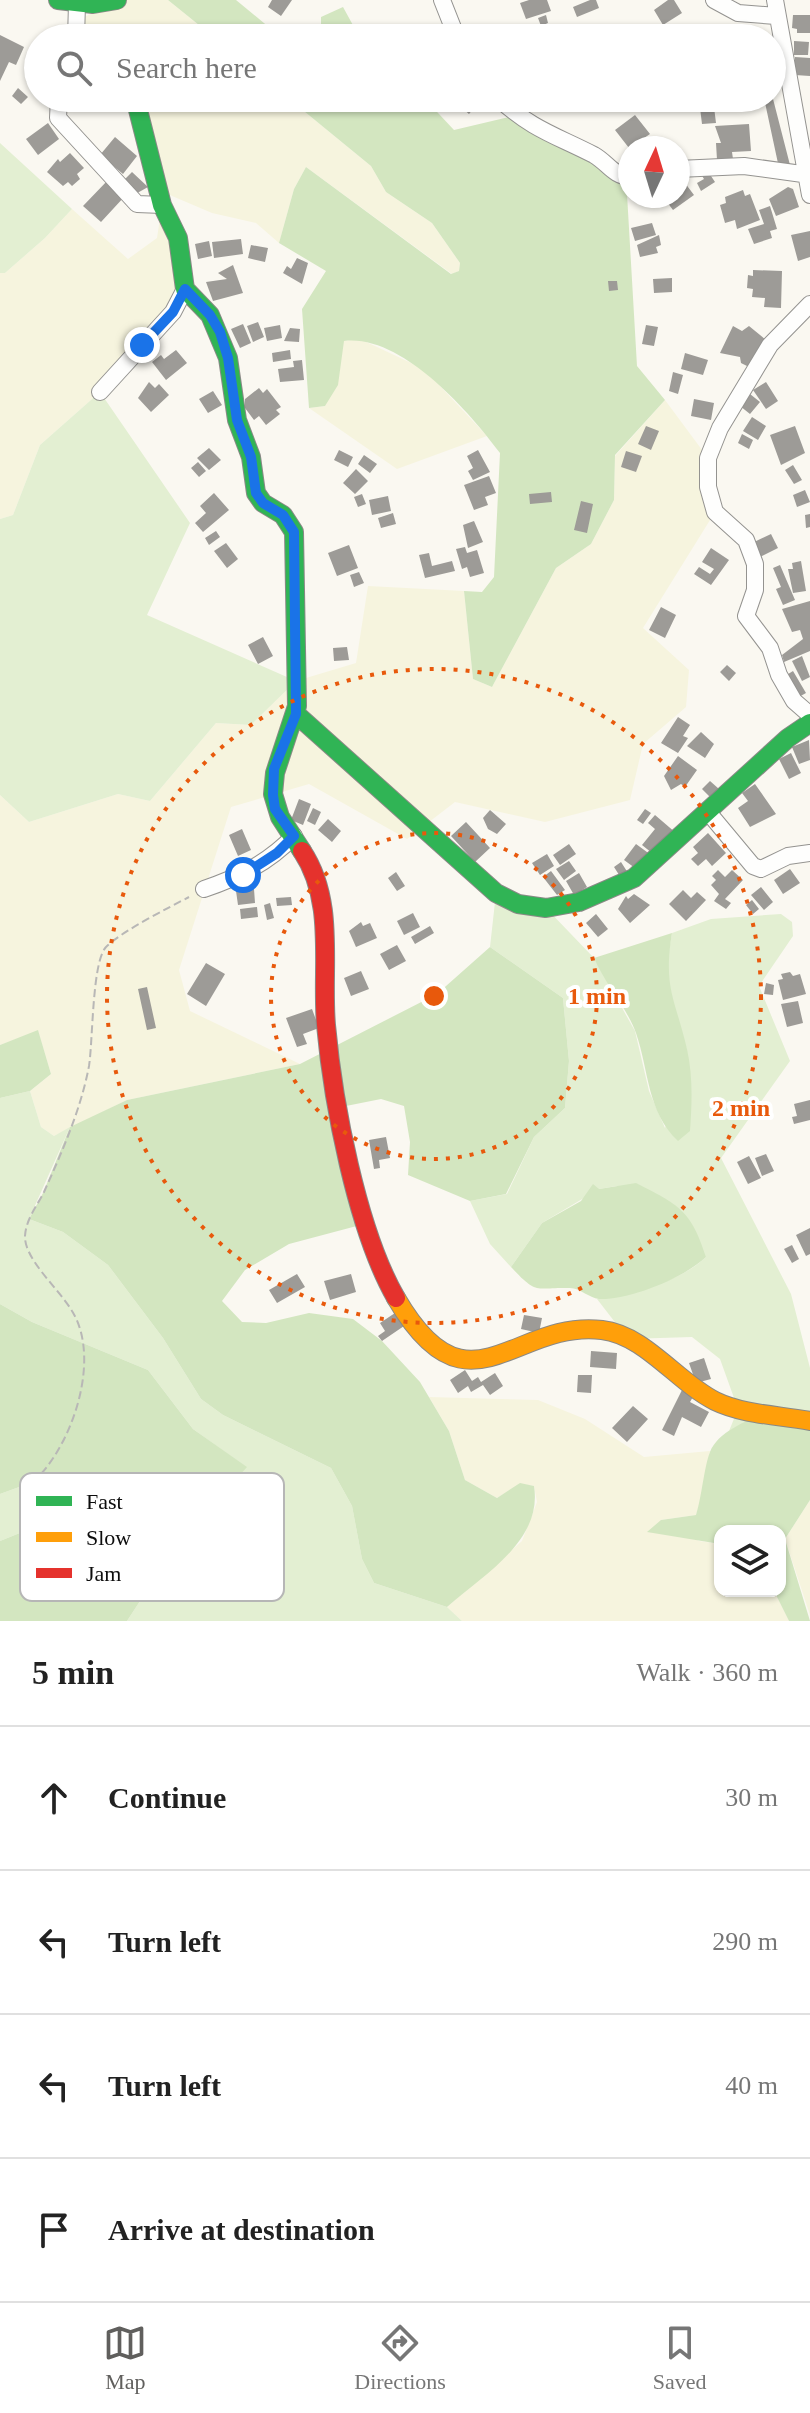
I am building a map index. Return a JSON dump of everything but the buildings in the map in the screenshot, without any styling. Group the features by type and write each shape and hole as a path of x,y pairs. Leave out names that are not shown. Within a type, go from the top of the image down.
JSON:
{"main road":[{"path":"67,2 117,0"},
{"path":"139,112 162,205 178,238 185,289 210,315 220,332 228,358 237,420 251,457 256,493 263,503 283,515 294,532 296,714 274,769 273,795 275,809 311,861 323,908 329,1044 371,1238 386,1284 420,1336 434,1348 455,1356 482,1359 506,1357 567,1333 606,1330 628,1339 673,1375 716,1401 810,1421"},
{"path":"296,714 496,893 518,904 546,908 579,902 634,878 788,738 810,723"}],"street":[{"path":"714,0 738,13 776,8"},
{"path":"67,2 72,24"},
{"path":"448,2 454,24"},
{"path":"786,62 810,195"},
{"path":"58,112 58,118 117,186 137,204 162,205"},
{"path":"517,112 551,137 597,157 618,176"},
{"path":"690,168 744,166 807,174"},
{"path":"100,392 173,312 185,289"},
{"path":"810,304 770,345 720,428 708,458 708,487 715,512 746,540 755,564 755,590 746,616 770,648 779,675 794,701 810,715"},
{"path":"708,812 753,866 761,869 788,856 810,853"},
{"path":"204,889 243,875 277,853 294,836"}],"path":[{"path":"43,1473 72,1418 86,1367 85,1344 75,1315 53,1281 30,1259 25,1237 29,1219 43,1193 80,1102 95,1018 94,979 104,948 204,889"}],"shaded area":[{"path":"117,0 168,0 198,24 75,24"},
{"path":"138,112 305,112 371,166 386,192 432,223 460,263 459,271 452,274 306,167 294,189 279,243 256,223 212,213 158,190"},
{"path":"162,205 185,289 100,392 40,445 13,515 0,519 0,273 5,273 45,238 72,209 128,259 157,238"},
{"path":"360,339 424,369 487,436 397,469 309,408 325,406 343,341"},
{"path":"665,400 708,458 715,512 643,628 689,670 686,707 643,744 630,800 545,822 455,802 407,839 309,784 231,807 179,970 190,1011 300,1064 127,1100 54,1136 41,1127 30,1091 51,1074 38,1031 0,1045 0,795 29,822 118,794 150,801 216,723 251,725 296,681 356,663 368,586 464,591 473,679 492,687 556,568 591,544 614,500 615,456"},
{"path":"429,1397 538,1400 585,1419 644,1457 710,1451 705,1487 696,1515 661,1520 699,1541 714,1543 714,1597 777,1597 789,1621 462,1621 447,1607 522,1541 537,1502 534,1486 520,1484 497,1498 465,1480 449,1431"},
{"path":"810,1500 810,1615 786,1542"}],"green space":[{"path":"168,0 236,0 265,24 198,24"},
{"path":"343,7 352,24 321,24 321,17"},
{"path":"305,112 437,112 454,130 517,115 618,176 618,208 628,208 637,366 665,400 615,455 614,500 591,544 556,568 492,687 473,679 464,591 482,592 494,577 500,453 470,416 431,378 410,362 366,342 344,341 338,385 325,406 309,408 302,309 326,271 279,243 294,189 306,167 451,274 459,271 460,263 432,223 386,192 371,166"},
{"path":"0,143 72,209 5,273 0,273"},
{"path":"100,392 190,523 147,615 296,681 251,725 216,723 150,801 118,794 29,822 0,795 0,519 13,515 40,445"},
{"path":"496,893 546,908 594,958 635,1031 649,1091 665,1128 687,1050 668,990 667,962 672,933 711,919 781,914 792,922 793,936 759,986 790,1061 721,1158 791,1294 810,1368 810,1421 766,1412 729,1431 738,1409 720,1359 692,1337 628,1339 597,1299 669,1280 706,1257 617,1186 599,1189 542,1223 511,1267 490,1244 470,1201 507,1194 534,1137 565,1108 569,1061 563,998 490,947"},
{"path":"672,933 670,980 687,1049 692,1090 690,1131 678,1141 660,1117 632,1024 594,958"},
{"path":"490,947 563,998 569,1061 565,1108 534,1137 506,1194 470,1201 408,1175 410,1142 404,1106 381,1099 341,1107 368,1223 289,1244 245,1270 222,1301 242,1322 266,1323 309,1313 353,1319 382,1341 420,1382 449,1431 465,1480 497,1498 520,1483 534,1486 534,1506 520,1540 493,1569 447,1607 374,1583 362,1559 352,1506 331,1468 223,1415 201,1399 163,1338 108,1265 63,1232 29,1219 70,1127 127,1100 300,1064 437,994"},
{"path":"38,1030 51,1074 30,1091 0,1098 0,1045"},
{"path":"30,1091 41,1127 54,1136 70,1127 29,1219 63,1232 108,1265 163,1338 201,1399 223,1415 331,1468 352,1506 362,1559 374,1583 447,1607 462,1621 127,1621 140,1601 284,1601 284,1473 241,1473 246,1467 193,1429 148,1370 32,1322 0,1304 0,1098"},
{"path":"636,1183 682,1211 695,1229 706,1257 684,1273 656,1286 626,1296 599,1299 574,1288 543,1289 532,1286 511,1267 542,1223 581,1201 593,1184 599,1189"},
{"path":"0,1304 32,1322 148,1370 193,1429 247,1467 242,1473 20,1473 20,1487 0,1494"},
{"path":"766,1412 810,1421 810,1500 786,1537 786,1525 714,1525 714,1543 647,1532 661,1520 696,1515 710,1452 720,1438"},
{"path":"20,1487 20,1533 0,1541 0,1494"},
{"path":"20,1533 20,1601 140,1601 127,1621 0,1621 0,1541"},
{"path":"786,1542 810,1621 789,1621 777,1597 786,1597"}],"traffic: fast":[{"path":"58,0 93,4 117,0"},
{"path":"139,112 162,205 178,238 185,289 210,315 228,358 237,420 251,457 256,493 263,503 283,515 294,532 297,706 275,773 273,794 280,817 302,851"},
{"path":"296,714 496,893 518,904 546,908 579,902 634,878 788,738 810,723"}],"traffic: slow":[{"path":"396,1298 422,1335 446,1354 470,1360 493,1356 571,1331 602,1330 618,1334 647,1350 701,1393 726,1406 810,1421"}],"traffic: jam":[{"path":"302,851 313,871 323,913 326,1025 341,1128 370,1238 396,1298"}],"route":[{"path":"142,345 173,312 185,289 210,315 220,332 228,358 237,420 251,457 256,493 263,503 283,515 294,532 296,714 288,741 274,769 273,795 275,809 294,836 277,853 243,875"}]}
